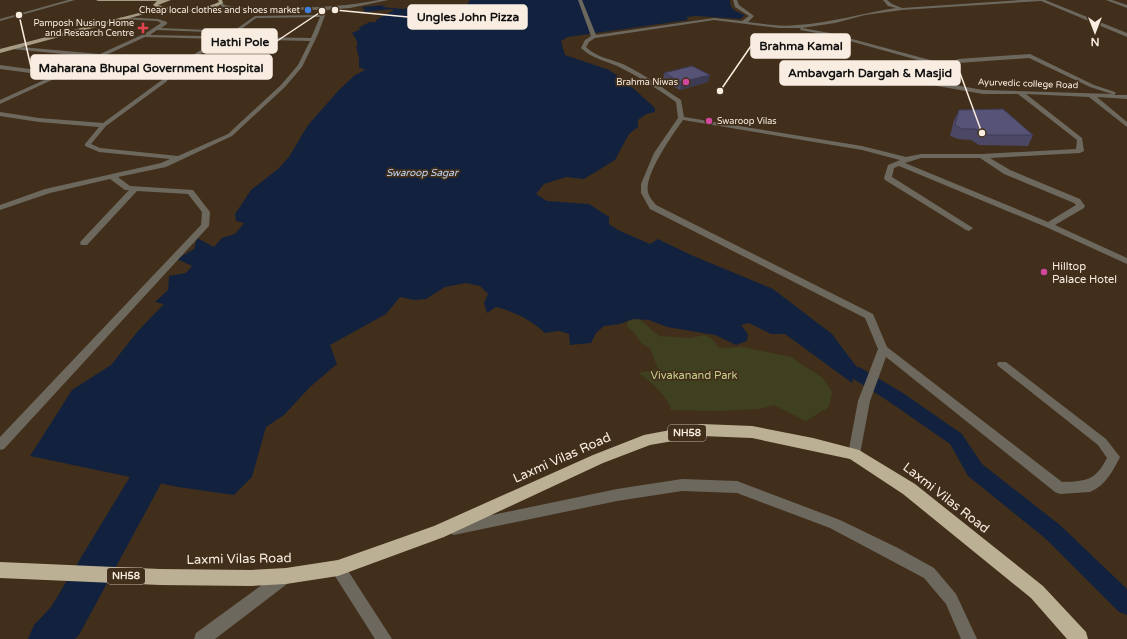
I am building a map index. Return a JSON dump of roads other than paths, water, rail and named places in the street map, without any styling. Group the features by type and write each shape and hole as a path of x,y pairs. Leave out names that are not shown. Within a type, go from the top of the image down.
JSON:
{"highway":[{"name":"Laxmi Vilas Road","path":"0,570 153,577 252,578 286,576 338,568 438,532 598,459 650,439 702,430 752,432 854,454 909,489 1037,592 1079,639"}],"main road":[{"path":"98,0 169,0"},
{"path":"102,0 154,8 198,9 209,8 221,1"},
{"path":"0,51 146,12 154,8 159,2 169,0"}],"street":[{"path":"1,19 73,0"},
{"path":"333,2 379,0"},
{"path":"198,9 262,11 325,9 350,7 386,0"},
{"path":"580,0 594,37"},
{"path":"735,0 737,6 752,16 743,24"},
{"path":"884,0 890,5 902,9"},
{"path":"934,0 944,7"},
{"path":"982,0 990,4"},
{"path":"1002,365 1102,442 1114,458 1106,472 1090,486 1060,488 881,355 869,316 653,207 644,191 647,174 681,118 680,101 661,88 622,66 590,54 583,47 587,41 594,37 714,19 743,24 796,27 835,22 865,14 902,9 1041,0 1127,35"},
{"path":"1108,0 1127,7"},
{"path":"221,1 224,6 235,8 325,9"},
{"path":"221,1 269,4 310,3"},
{"path":"154,8 154,15 158,20"},
{"path":"0,208 48,191 163,165 230,135 283,86 300,66 325,9"},
{"path":"234,32 262,11"},
{"path":"255,17 322,16"},
{"path":"0,102 157,30 165,23 158,20 121,18"},
{"path":"796,27 828,34 943,65"},
{"path":"157,30 211,31"},
{"path":"226,31 242,32"},
{"path":"144,36 223,38 313,36"},
{"path":"179,158 99,150 86,145 104,125 164,81 173,70 223,38"},
{"path":"12,48 101,56"},
{"path":"958,61 1030,56 1092,86 1127,97"},
{"path":"0,67 61,75"},
{"name":"Ayurvedic college Road","path":"859,67 908,76 937,84 983,92 1019,92 1127,97"},
{"path":"969,228 888,178 891,167 903,161 921,156 982,156 1080,151 1080,139 1019,92"},
{"path":"1090,95 1127,125"},
{"path":"0,98 7,99"},
{"path":"0,114 39,120 104,125"},
{"path":"681,118 862,148 903,161 1127,261"},
{"path":"982,156 1007,172 1077,201 1081,206 1049,225"},
{"path":"0,445 205,226 206,212 190,192 128,188 112,177"},
{"path":"84,243 135,189"},
{"path":"854,454 864,401 881,355"},
{"path":"438,532 617,495 682,485 737,487 835,524 893,552 929,573 951,599 968,639"},
{"path":"338,568 384,639"},
{"path":"202,639 286,576"}],"water":[{"name":"Swaroop Sagar","path":"470,0 730,0 732,8 745,15 740,19 696,16 687,17 688,20 568,37 561,41 565,55 609,70 624,80 655,108 655,112 646,114 638,120 638,127 629,134 615,160 584,179 566,177 544,184 536,194 547,201 589,204 609,217 609,224 618,230 650,244 658,239 691,255 773,289 832,334 856,366 852,383 785,334 771,334 749,323 741,325 748,334 747,341 736,345 715,335 667,327 649,320 633,319 620,324 604,326 596,333 591,343 570,345 569,334 559,331 545,333 534,324 510,311 496,307 487,313 484,303 488,294 480,286 466,283 445,287 426,299 414,300 400,297 386,314 330,345 337,364 310,387 284,415 266,427 252,477 234,495 178,487 30,456 72,390 111,365 138,331 164,304 155,302 168,290 169,276 186,273 192,266 177,259 194,249 197,238 214,247 222,238 235,234 244,223 236,221 235,214 251,190 278,169 289,157 308,125 339,90 355,75 365,70 359,67 359,58 356,46 359,46 357,45 357,41 352,33 361,29 358,28 370,22 376,22 376,20 394,10 366,12 362,7 386,5 382,7 403,9 415,7 422,15 433,14 459,16"}],"waterway":[{"path":"855,372 897,398 956,439 975,470 1053,532 1127,604"},
{"path":"48,639 65,621 146,480"}],"place":[{"name":"Cheap local clothes and shoes market","path":"308,10"},
{"name":"Ungles John Pizza","path":"335,10"},
{"name":"Hathi Pole","path":"322,11"},
{"name":"Maharana Bhupal Government Hospital","path":"19,15"},
{"name":"Pamposh Nusing Home and Research Centre","path":"143,28"},
{"name":"Brahma Niwas","path":"686,82"},
{"name":"Brahma Kamal","path":"720,91"},
{"name":"Swaroop Vilas","path":"709,121"},
{"name":"Ambavgarh Dargah & Masjid","path":"982,133"},
{"name":"Hilltop Palace Hotel","path":"1044,272"}],"park label":[{"name":"Vivakanand Park","path":"694,375"}]}
